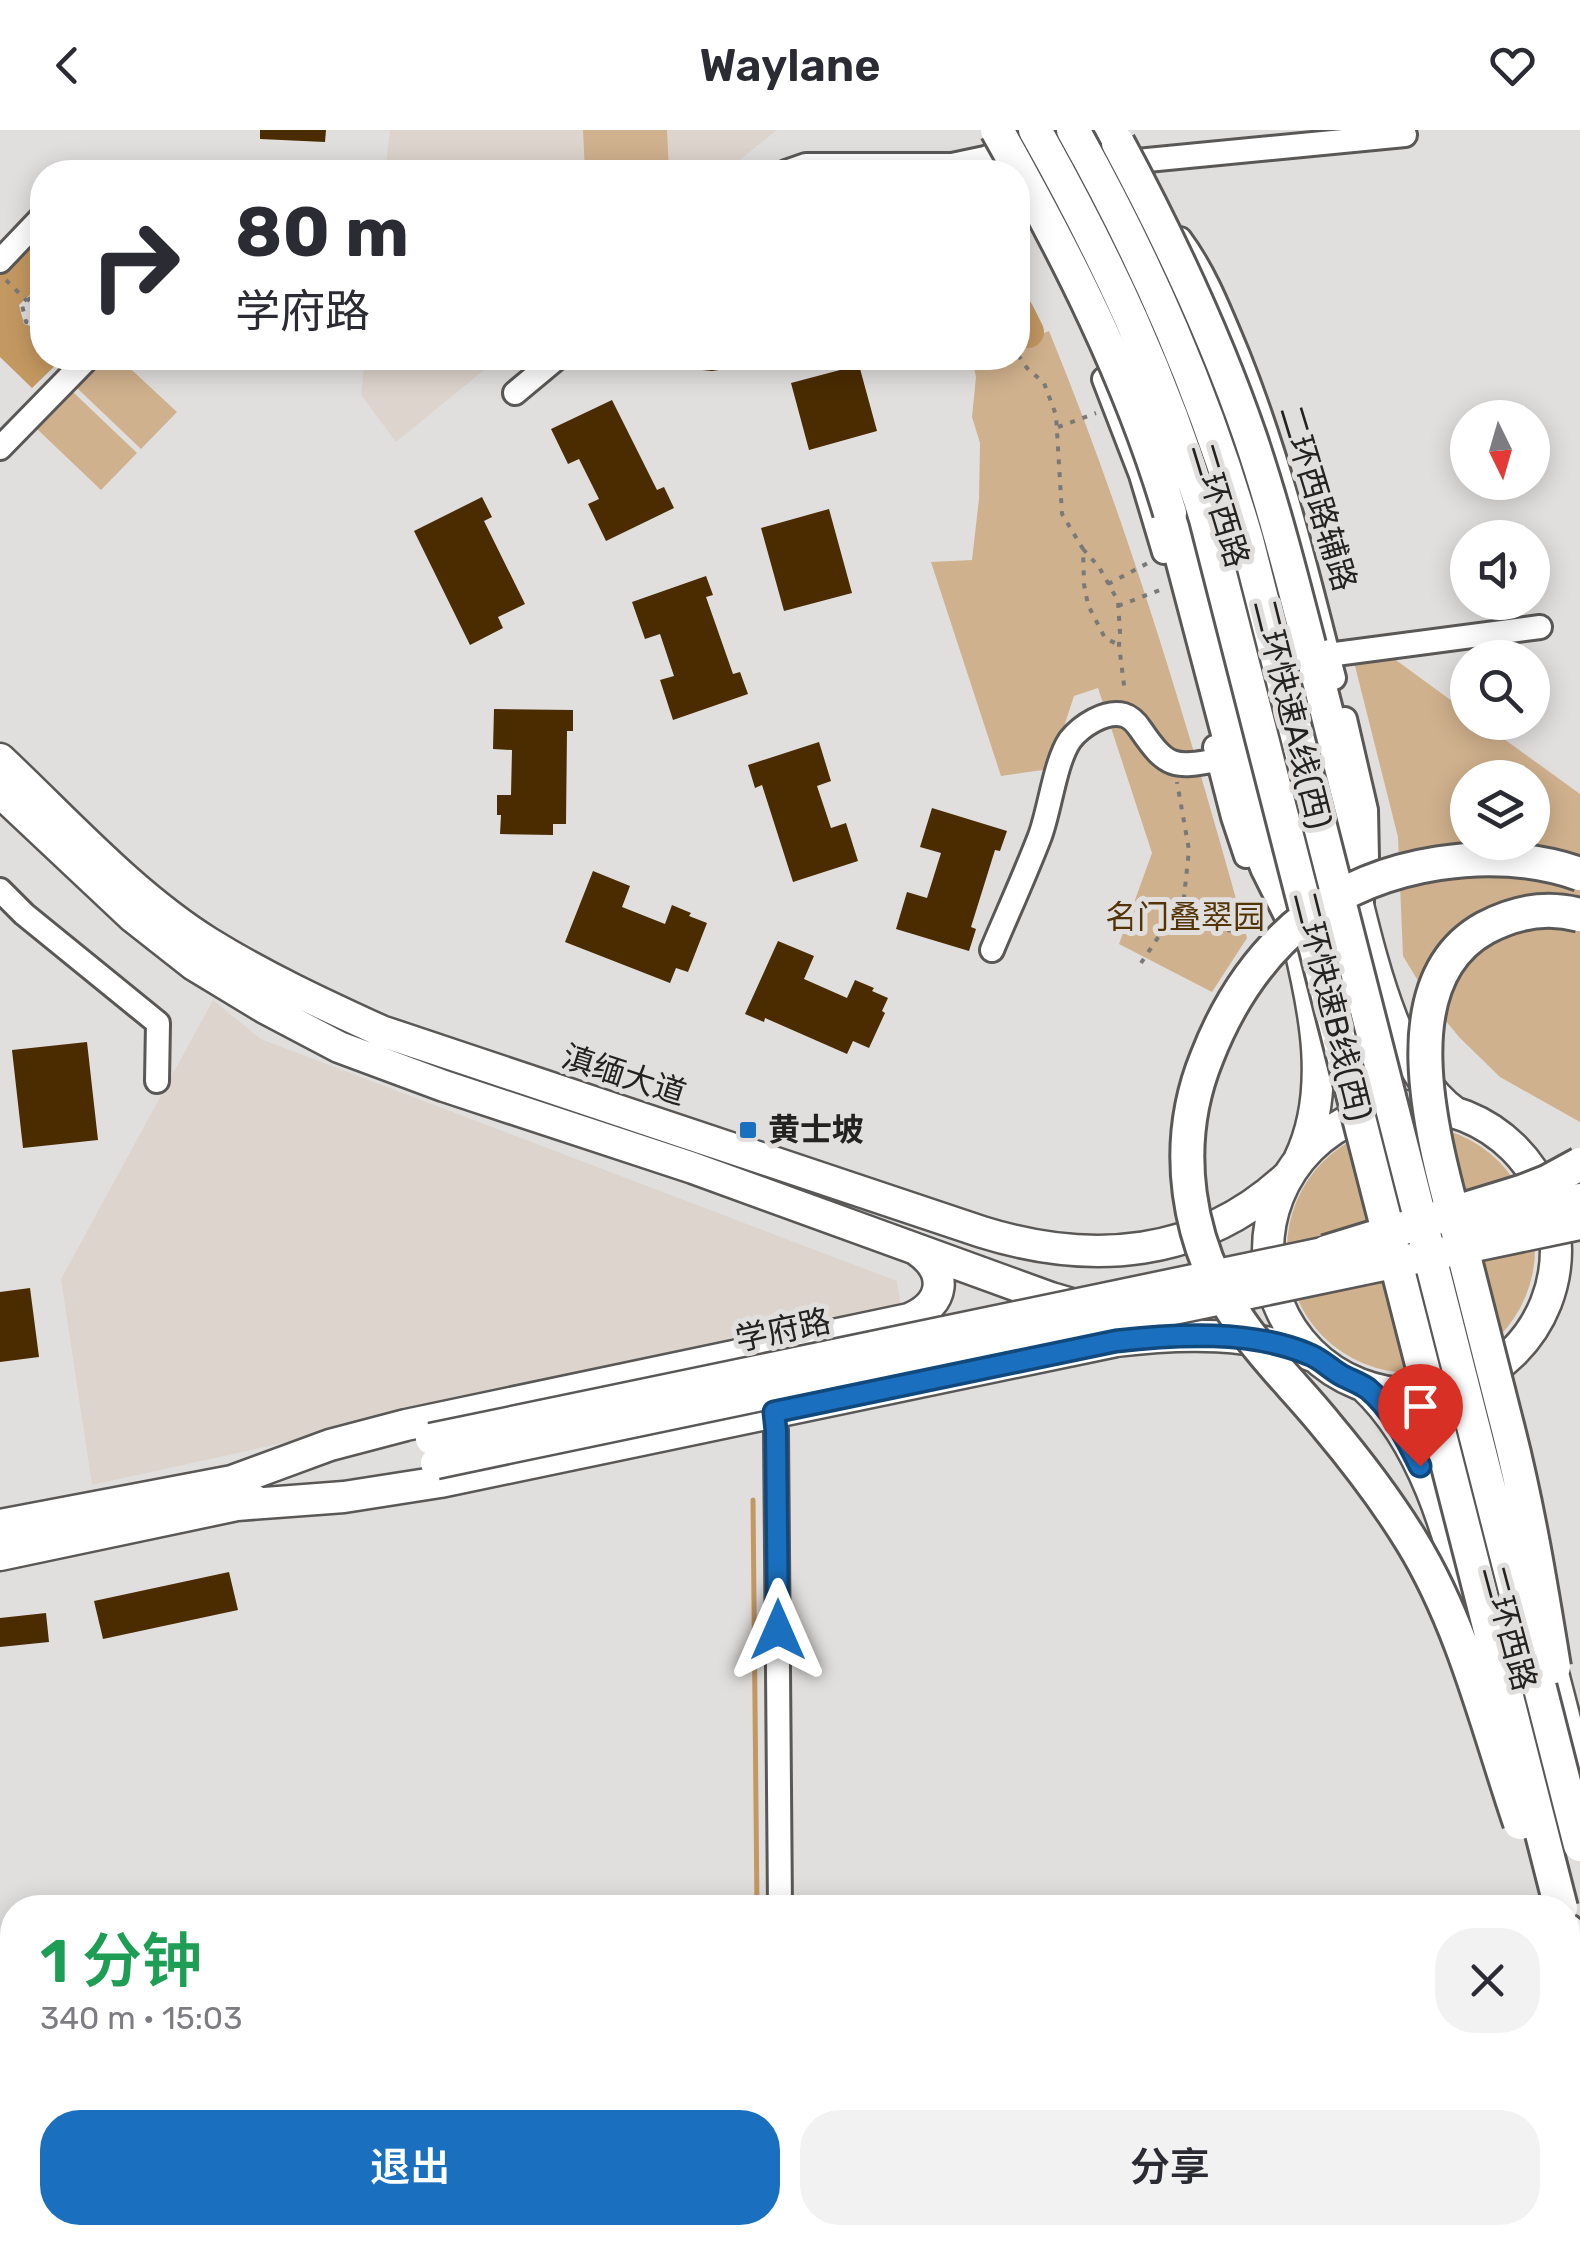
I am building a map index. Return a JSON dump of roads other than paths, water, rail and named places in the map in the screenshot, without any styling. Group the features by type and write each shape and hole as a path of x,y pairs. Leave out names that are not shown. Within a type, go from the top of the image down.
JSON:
{"highway":[{"name":"二环快速A线(西)","path":"1073,130 1127,230 1173,328 1209,419 1243,525 1579,1840"},
{"path":"1107,148 1173,249 1228,377 1270,500 1319,650 1350,810 1357,902"},
{"name":"二环快速B线(西)","path":"1030,165 1097,245 1142,340 1178,430 1206,518 1559,1895"},
{"path":"1030,182 1136,412 1170,513 1256,836 1293,920"},
{"path":"1542,1895 1440,1594 1407,1534 1373,1484 1251,1337 1230,1306 1207,1261 1194,1220 1188,1188 1187,1142 1198,1081 1236,997 1264,958 1314,912 1371,881 1437,864 1510,861 1554,866 1580,874"},
{"path":"1579,1840 1525,1501 1435,1140 1425,1064 1426,1032 1435,991 1466,941 1518,914 1538,910 1580,915"},
{"path":"1326,1252 1524,1192 1580,1163"}],"main road":[{"name":"二环西路","path":"1107,148 1181,305 1235,444 1383,992 1401,1039 1422,1078 1454,1112"},
{"name":"二环西路","path":"1030,170 1064,218 1106,301 1162,436 1204,569 1310,996 1317,1060 1314,1116 1293,1168"},
{"name":"滇缅大道","path":"0,759 136,888 206,942 288,988 380,1032 982,1232 1060,1250 1108,1252 1152,1247 1192,1236 1229,1219 1261,1200 1293,1168"},
{"name":"滇缅大道","path":"0,792 133,916 194,965 339,1047 693,1168 1085,1309 1203,1336"},
{"path":"1293,920 1310,933 1333,934 1352,920 1357,902"},
{"path":"1538,1319 1553,1281 1556,1260 1552,1217 1537,1178 1510,1144 1493,1131 1454,1112 1412,1106 1390,1108 1370,1112 1331,1131 1293,1168 1271,1217 1268,1238 1274,1294 1290,1328 1315,1357 1364,1386 1402,1393 1443,1390 1481,1376 1514,1351 1551,1303 1580,1278"},
{"path":"1510,1144 1580,1163"},
{"name":"学府路","path":"0,1554 234,1493 1580,1199"},
{"name":"学府路","path":"433,1451 1580,1224"},
{"path":"234,1493 330,1445 406,1425 917,1316 933,1302 939,1285 937,1273 914,1248"},
{"path":"867,1328 887,1337 896,1357 894,1379 882,1390"},
{"name":"学府路","path":"0,1525 234,1493 326,1499 400,1489 1116,1341 1203,1336 1263,1342 1315,1357"},
{"name":"二环西路","path":"1514,1351 1508,1396 1508,1442 1518,1522 1580,1778"},
{"name":"二环西路","path":"1364,1386 1398,1426 1420,1466 1444,1526 1543,1895"},
{"path":"1469,1611 1472,1591 1492,1577 1516,1578 1527,1584 1533,1594"}],"street":[{"path":"988,130 1012,144"},
{"path":"1107,148 1137,160 1405,135"},
{"path":"964,160 1012,144"},
{"path":"1030,225 1083,330 1140,475 1247,858 1268,894 1293,920"},
{"path":"0,261 30,230"},
{"path":"0,448 76,370"},
{"path":"514,393 542,370"},
{"path":"1319,650 1540,626"},
{"path":"992,950 1040,834 1063,756 1070,740 1088,723 1123,715 1136,722 1158,755 1192,766 1218,760"},
{"path":"0,890 158,1023 157,1081"},
{"path":"774,1412 780,1895"}],"waterway":[{"path":"753,1500 757,1895"}],"place":[{"name":"黄士坡","path":"748,1130"}],"park label":[{"name":"名门叠翠园","path":"1185,917"}]}
